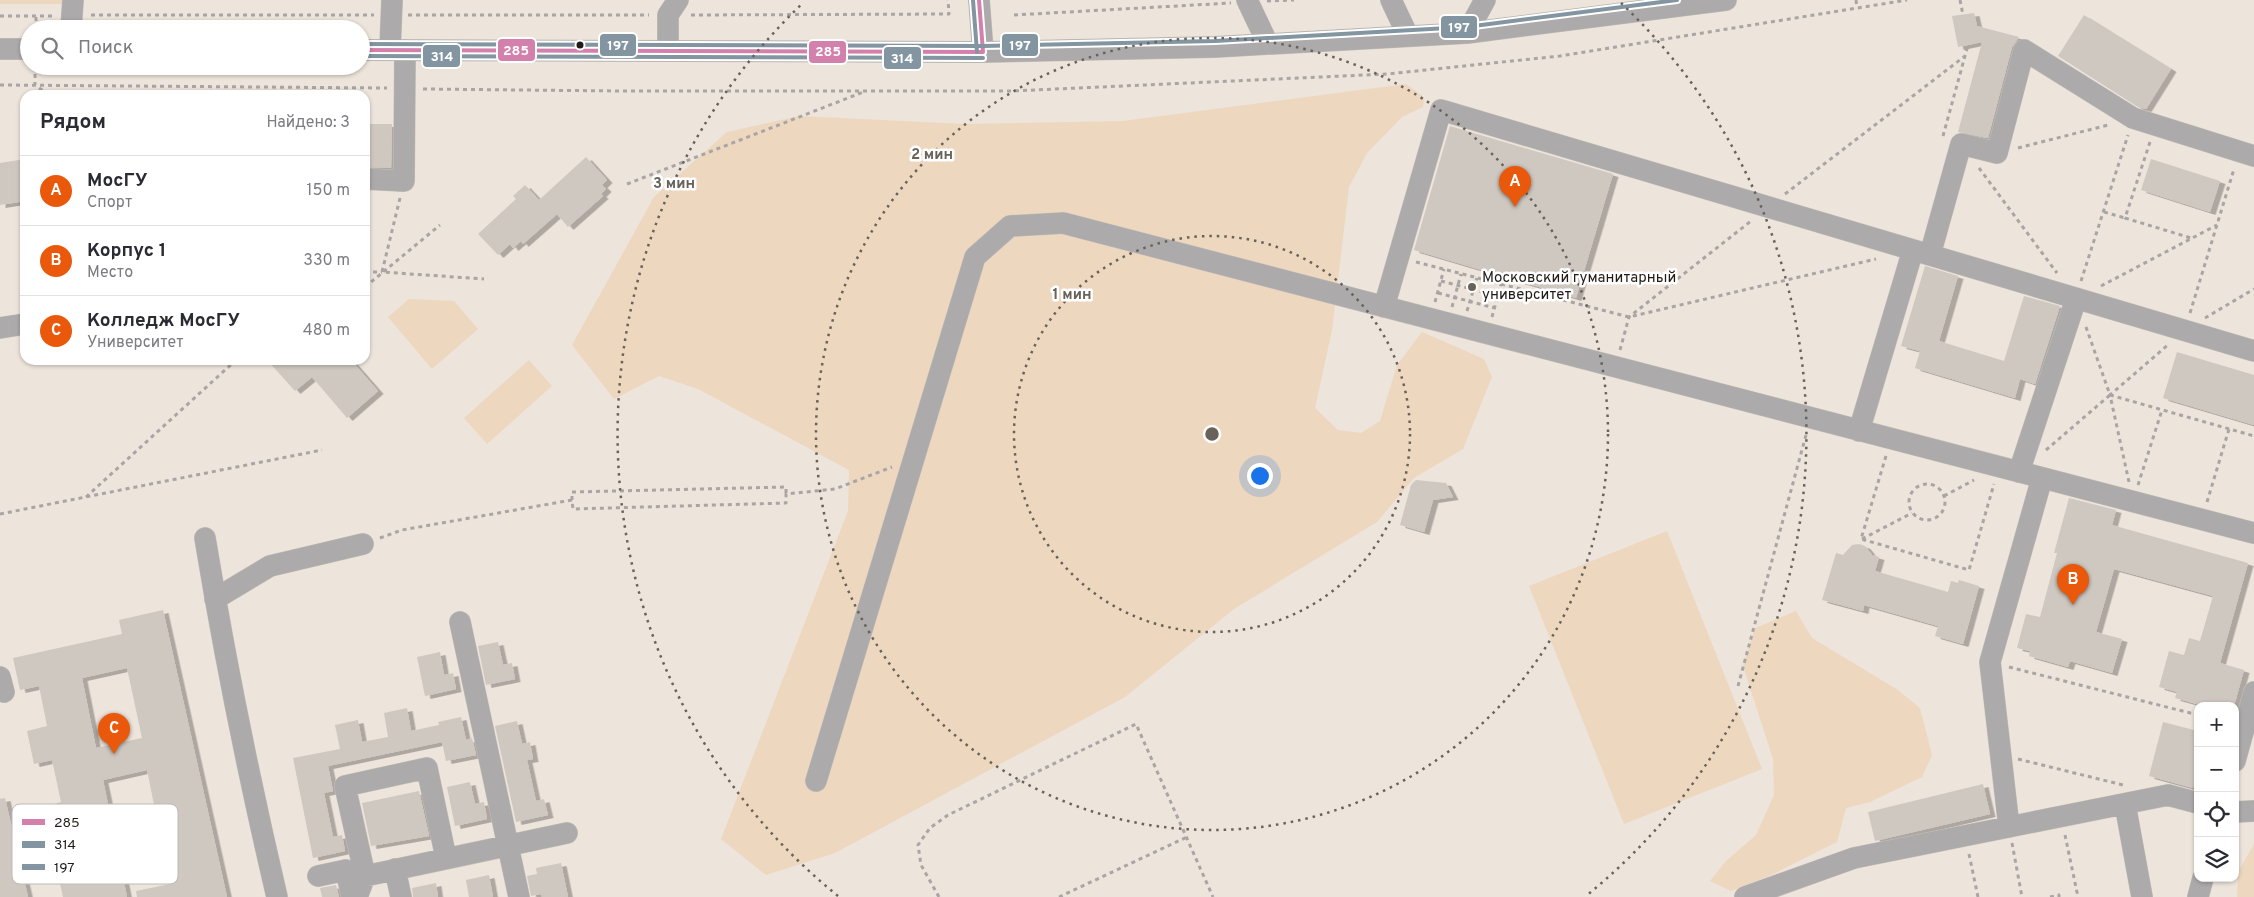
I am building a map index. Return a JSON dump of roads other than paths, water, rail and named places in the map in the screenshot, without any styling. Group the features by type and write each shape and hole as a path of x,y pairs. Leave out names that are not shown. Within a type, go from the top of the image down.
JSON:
{"street":[{"path":"979,0 983,52"},
{"path":"1391,0 1408,36"},
{"path":"1466,33 1485,0"},
{"path":"370,50 983,52 1268,44 1466,33 1726,0"},
{"path":"1247,1 1268,44"},
{"path":"370,179 404,180 404,89 392,8"},
{"path":"668,50 673,8"},
{"path":"0,49 20,49"},
{"path":"1859,430 1961,144 1997,153 2024,50 2133,118 2254,156"},
{"path":"1384,307 1442,110 2254,352"},
{"path":"816,781 975,257 1010,226 1063,223 2254,533"},
{"path":"2009,470 2076,299"},
{"path":"0,328 20,325"},
{"path":"2009,827 1990,662 2042,478"},
{"path":"205,538 215,599 254,797 277,897"},
{"path":"215,599 270,566 363,544"},
{"path":"460,622 519,897"},
{"path":"2239,752 2249,728 2254,692"},
{"path":"357,897 365,876 345,786 427,768 461,856"},
{"path":"2128,795 2142,897"},
{"path":"1745,897 1779,891 1854,858 2062,817 2128,795 2168,796 2194,802"},
{"path":"2239,812 2254,810"},
{"path":"365,876 567,833"},
{"path":"395,869 401,897"},
{"path":"318,876 346,870 352,897"},
{"path":"2198,897 2202,882"}],"place":[{"name":"МосГУ","path":"1515,207"},
{"name":"Московский гуманитарный университет","path":"1472,287"},
{"name":"Корпус 1","path":"2073,605"},
{"name":"Колледж МосГУ","path":"114,754"}]}
